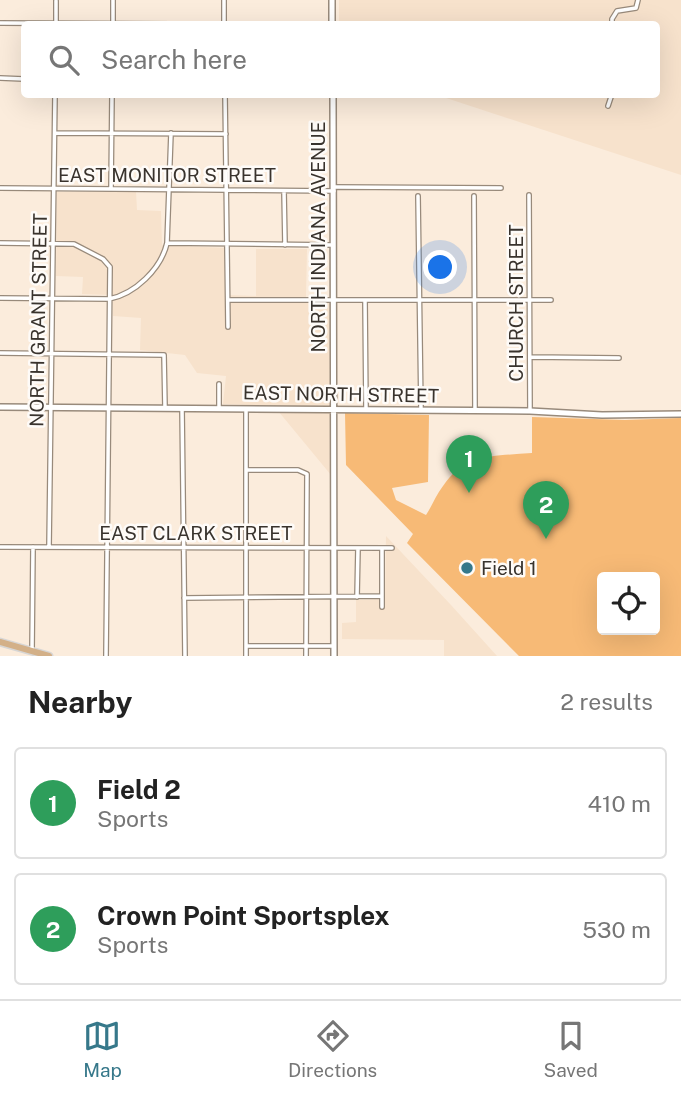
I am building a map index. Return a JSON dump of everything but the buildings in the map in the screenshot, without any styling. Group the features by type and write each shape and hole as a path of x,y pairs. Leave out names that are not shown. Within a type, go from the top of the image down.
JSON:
{"main road":[{"path":"0,642 49,656"}],"street":[{"path":"113,0 113,21"},
{"path":"224,0 224,21"},
{"path":"332,0 332,21"},
{"path":"612,21 617,11 636,8 638,0"},
{"path":"56,21 57,1"},
{"path":"0,23 21,23"},
{"path":"0,78 21,79"},
{"name":"NORTH GRANT STREET","path":"48,547 55,98"},
{"path":"111,189 112,98"},
{"path":"225,98 228,327"},
{"name":"NORTH INDIANA AVENUE","path":"333,98 334,656"},
{"path":"608,106 610,98"},
{"path":"55,133 226,134"},
{"path":"0,298 110,299 124,296 148,276 164,257 167,243 171,134"},
{"name":"EAST MONITOR STREET","path":"0,188 501,188"},
{"path":"284,190 285,245"},
{"name":"CHURCH STREET","path":"529,195 530,411"},
{"path":"418,196 421,410"},
{"path":"474,196 475,410"},
{"path":"0,243 81,246 103,259 110,267 106,656"},
{"path":"167,243 334,245"},
{"path":"228,300 551,300"},
{"path":"365,300 366,410"},
{"path":"0,353 164,355 165,408"},
{"path":"530,357 619,358"},
{"path":"219,384 219,408"},
{"name":"EAST NORTH STREET","path":"0,407 681,414"},
{"path":"182,408 185,656"},
{"path":"246,408 246,656"},
{"path":"246,470 305,472 306,656"},
{"name":"EAST CLARK STREET","path":"0,547 392,548"},
{"path":"32,651 33,547"},
{"path":"357,597 358,548"},
{"path":"382,548 383,607"},
{"path":"184,598 382,596"},
{"path":"246,646 334,646"}],"shaded area":[{"path":"339,0 681,0 681,175 446,98 660,98 660,21 339,21"},
{"path":"57,192 136,192 137,210 161,211 162,245 226,248 226,295 256,296 256,249 307,249 306,297 330,298 331,475 274,406 223,404 226,376 197,373 185,355 140,350 141,318 113,316 112,295 82,294 83,277 56,276"},
{"path":"345,413 429,415 428,482 392,488 396,500 426,515 443,486 461,467 483,458 532,453 532,417 625,420 681,418 681,656 519,656 407,543 413,534 346,465"},
{"path":"386,536 497,656 444,656 444,640 342,639 342,623 356,622 356,600 385,599"}],"place":[{"name":"Field 2","path":"469,493"},
{"name":"Crown Point Sportsplex","path":"546,539"},
{"name":"Field 1","path":"467,568"}]}
